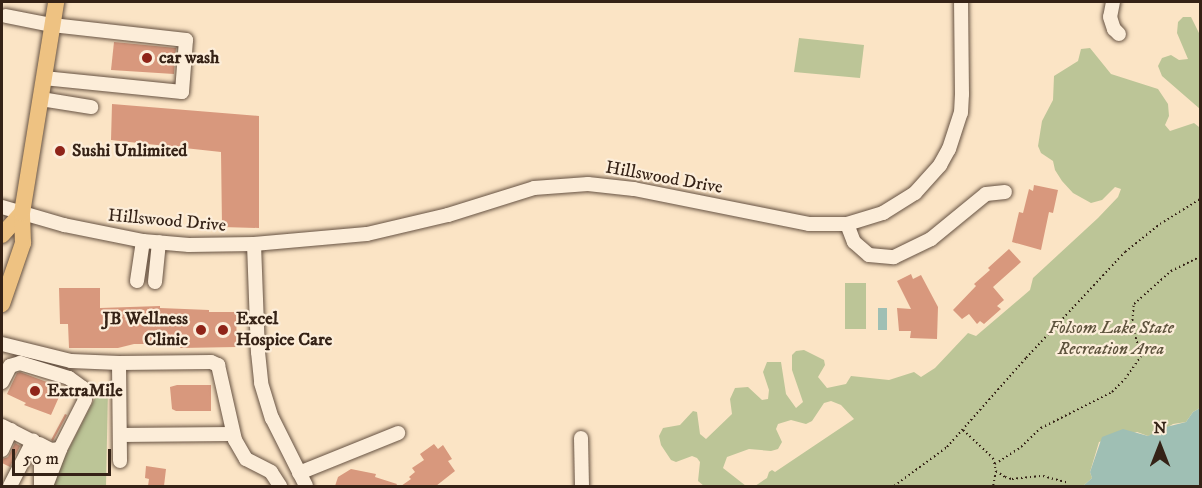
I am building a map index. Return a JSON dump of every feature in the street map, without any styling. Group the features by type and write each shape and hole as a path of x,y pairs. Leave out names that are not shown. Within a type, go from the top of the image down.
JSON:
{"main road":[{"path":"2,304 23,243 22,213 56,2"},
{"path":"2,235 22,213"}],"street":[{"name":"Hillswood Drive","path":"2,207 105,235 159,242 254,244 367,234 448,215 507,194 561,184 616,186 809,224 847,224 866,220 900,204 928,180 949,148 961,113 962,2"},
{"path":"1113,2 1110,17 1114,29 1119,34"},
{"path":"6,16 52,25 186,40 182,93 44,78"},
{"path":"41,99 91,107"},
{"path":"847,224 854,242 869,255 894,256 931,238 986,194 1005,192"},
{"path":"137,281 142,240"},
{"path":"155,282 159,242"},
{"path":"254,244 261,383 272,418 306,486"},
{"path":"2,344 71,361 216,363 221,369 232,434 246,459 272,472 280,486"},
{"path":"2,382 10,366 20,363 54,372 79,383 84,391 85,400 44,486"},
{"path":"119,363 120,461"},
{"path":"2,450 6,428 51,450 60,449"},
{"path":"299,473 398,433"},
{"path":"120,435 232,434"},
{"path":"581,438 582,486"},
{"path":"10,486 36,443"},
{"path":"36,443 42,451 44,486"}],"path":[{"path":"894,486 948,447 1110,267 1160,224 1200,199"},
{"path":"995,464 1021,447 1041,428 1112,393 1141,356 1132,325 1134,304 1171,270 1200,257"},
{"path":"963,430 986,450 995,464 993,486"},
{"path":"996,471 1012,479 1043,476 1066,482"}],"green space":[{"path":"1183,17 1191,17 1200,35 1200,109 1162,76 1158,66 1162,58 1171,55 1179,60 1188,59 1177,33 1178,22"},
{"path":"799,38 864,45 860,78 794,72"},
{"name":"Folsom Lake State Recreation Area","path":"1090,48 1111,74 1158,89 1168,104 1169,116 1165,125 1170,131 1194,123 1199,127 1200,408 1193,412 1186,422 1173,424 1148,436 1137,432 1099,442 1090,472 1092,478 1083,486 755,486 767,478 769,472 772,470 775,472 854,419 841,405 831,401 824,403 812,421 806,424 791,420 778,424 776,429 782,442 778,449 771,451 749,449 727,457 723,468 746,486 704,486 698,481 700,462 697,458 692,456 676,462 671,460 661,445 659,436 663,428 680,425 693,411 697,412 700,434 706,439 732,414 730,399 735,388 748,387 762,400 768,399 769,390 763,372 767,362 781,362 786,394 796,408 803,402 792,370 792,355 796,351 804,350 824,360 825,365 818,377 827,388 846,384 851,376 889,380 914,372 921,377 935,368 968,333 976,336 1030,290 1033,278 1098,218 1118,197 1121,189 1115,187 1102,200 1091,203 1073,193 1055,170 1053,161 1041,153 1038,146 1042,121 1053,100 1054,76 1078,61 1081,49"},
{"path":"845,283 866,283 866,329 845,329"},
{"path":"100,388 108,388 106,486 53,486 53,480"}],"water":[{"path":"878,308 887,308 887,330 878,330"},
{"path":"1200,408 1200,486 1083,486 1092,478 1090,472 1102,437 1123,429 1148,436 1166,427 1186,422 1193,412"}],"building":[{"name":"car wash","path":"114,42 176,48 174,74 111,70"},
{"path":"112,104 259,116 259,228 222,227 221,152 111,140"},
{"path":"1034,185 1058,190 1053,213 1049,212 1041,250 1012,242 1019,212 1023,213 1029,189 1033,191"},
{"path":"1009,249 1021,262 993,287 1004,300 997,306 1001,309 984,324 980,321 977,324 969,314 962,319 953,310 976,286 974,284 990,270 988,268"},
{"path":"911,274 913,279 921,275 938,307 937,339 910,338 911,331 899,331 897,308 911,309 897,281"},
{"path":"59,288 100,288 100,308 160,306 160,308 209,310 209,312 236,312 237,347 180,348 180,346 160,344 134,344 118,348 69,348 68,324 60,324"},
{"name":"ExtraMile","path":"20,372 63,388 51,415 24,405 26,403 7,394 17,373"},
{"path":"211,385 211,411 172,409 170,387"},
{"path":"65,414 67,415 53,441 51,440"},
{"path":"15,443 20,446 10,467 2,463 2,459 8,457"},
{"path":"434,444 438,449 443,445 452,459 448,461 455,471 436,486 401,486 411,479 409,477 415,472 412,468 424,460 420,454"},
{"path":"146,466 166,469 164,486 148,486 149,479 145,478"},
{"path":"351,469 376,474 375,477 397,484 396,486 335,486 338,477"}],"place":[{"name":"car wash","path":"147,58"},
{"name":"Sushi Unlimited","path":"60,151"},
{"name":"JB Wellness Clinic","path":"201,330"},
{"name":"Excel Hospice Care","path":"223,330"},
{"name":"ExtraMile","path":"35,391"}]}
